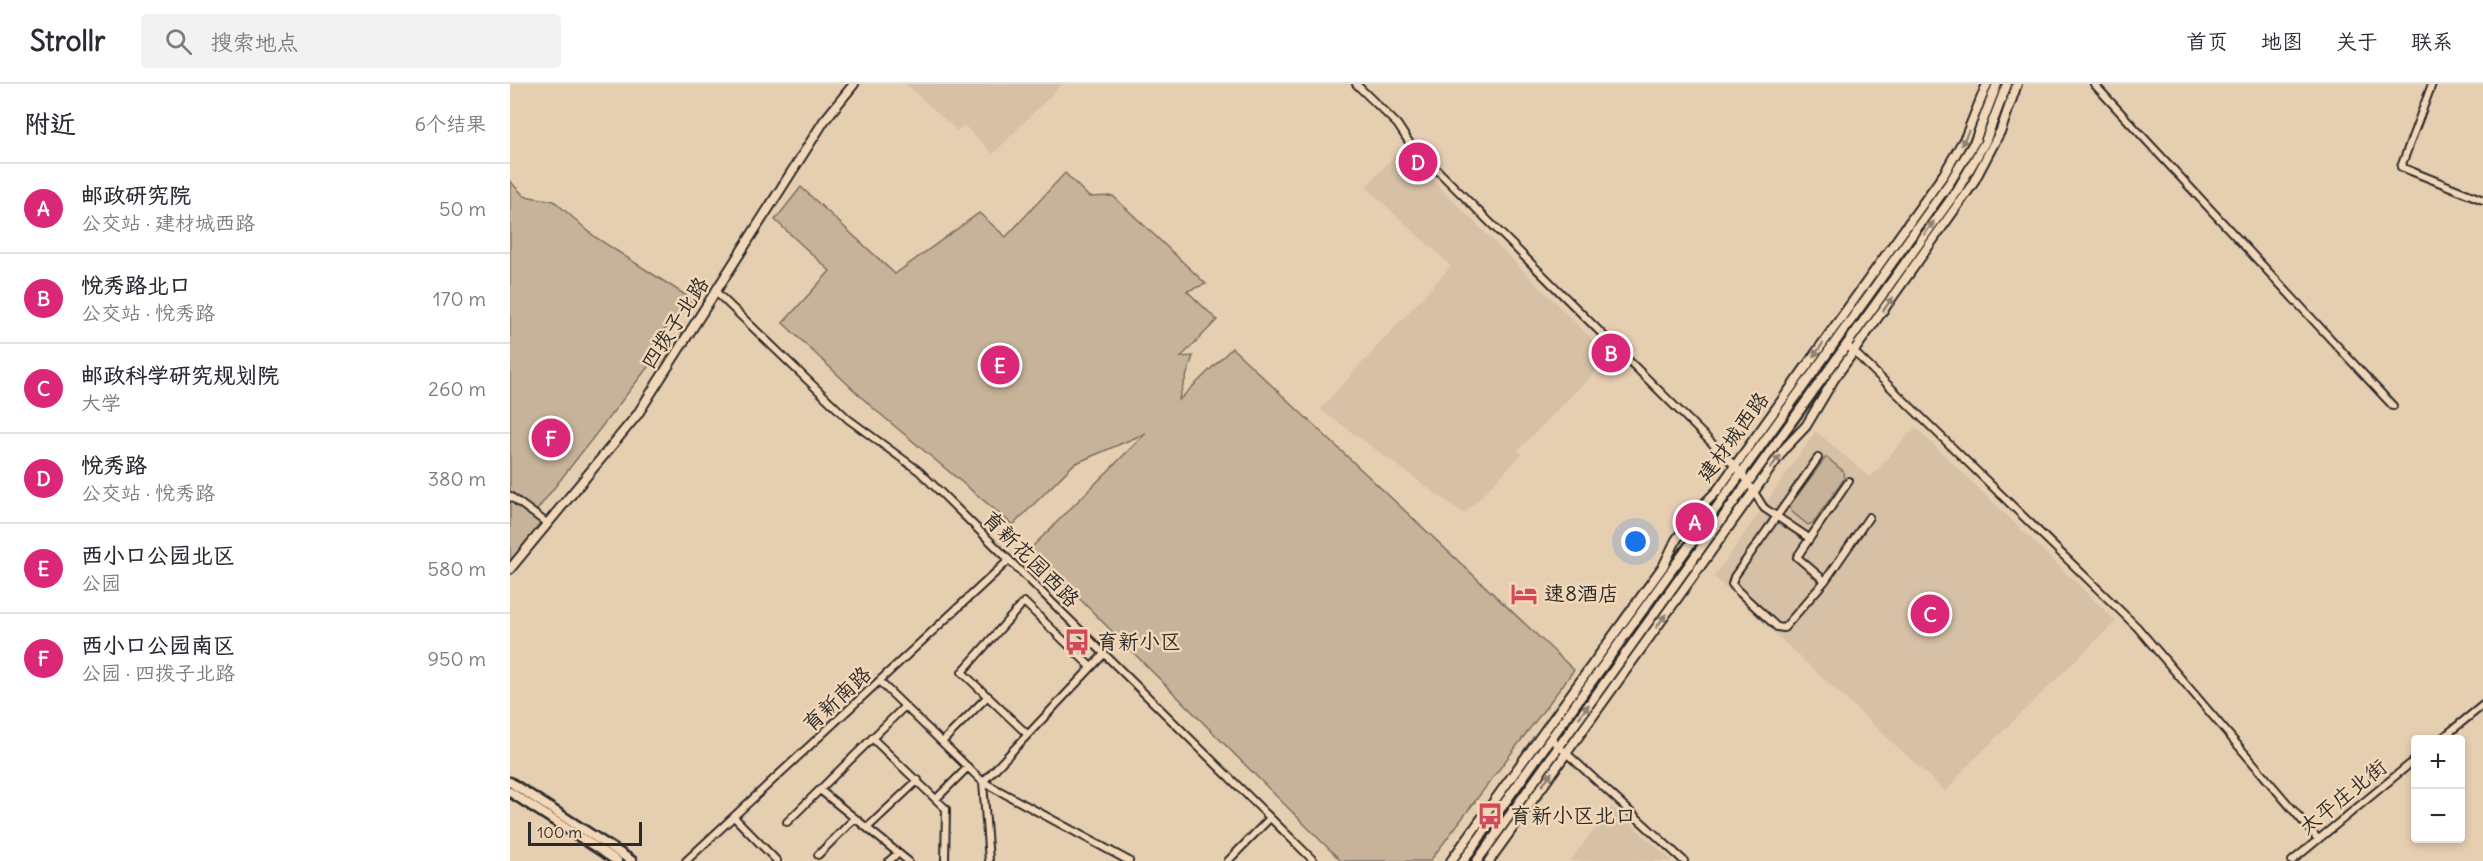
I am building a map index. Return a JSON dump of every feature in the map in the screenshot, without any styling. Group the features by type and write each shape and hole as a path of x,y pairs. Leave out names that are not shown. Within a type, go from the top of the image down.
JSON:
{"main road":[{"name":"建材城西路","path":"1463,861 1955,175 1982,127 1997,84"},
{"name":"建材城西路","path":"1477,861 1966,176 1990,131 2007,84"},
{"path":"510,782 632,861"},
{"path":"510,792 617,861"}],"street":[{"name":"四拨子北路","path":"510,569 625,431 824,122 854,84"},
{"path":"1356,84 1396,124 1409,142 1742,473 1764,508 1809,538"},
{"name":"建材城西路","path":"1451,861 1664,565 1687,525 1735,466 1944,174 1966,136 1987,84"},
{"path":"1489,861 1754,490 1785,448 1806,426 1854,351 1979,175 2001,130 2017,84"},
{"path":"2094,84 2393,406"},
{"path":"2432,84 2401,167 2483,200"},
{"name":"育新花园西路","path":"716,292 848,419 908,461 1314,861"},
{"path":"1846,344 2137,627 2317,838"},
{"path":"1818,458 1734,577 1732,584 1777,627 1784,628 1825,581 1869,517"},
{"path":"1825,581 1797,557 1849,481"},
{"path":"510,496 548,524"},
{"name":"育新南路","path":"686,861 1009,560"},
{"path":"1028,734 962,672 1024,602 1091,667"},
{"path":"1586,674 1619,644"},
{"path":"989,861 983,782 1104,654"},
{"path":"880,682 983,782 1129,861"},
{"path":"942,742 988,696"},
{"path":"2446,735 2483,705"},
{"path":"787,822 905,706"},
{"path":"872,738 946,809 945,861"},
{"path":"1551,740 1684,861"},
{"name":"太平庄北街","path":"2292,861 2411,762"},
{"path":"937,798 968,767"},
{"path":"867,828 918,780"},
{"path":"820,790 908,861"},
{"path":"734,817 777,861"},
{"path":"818,855 855,818"},
{"path":"1228,861 1270,818"},
{"path":"889,861 898,853"}],"shaded area":[{"path":"906,84 1062,84 993,154 964,125 957,131"},
{"path":"1401,149 1610,357 1518,450 1522,454 1464,514 1320,409 1451,266 1366,187"},
{"path":"1065,173 1089,197 1113,196 1206,284 1187,291 1217,320 1181,357 1193,356 1178,401 1232,348 1574,670 1430,861 1341,861 1030,549 1146,433 1074,464 1013,525 873,408 783,323 830,271 775,220 801,187 895,274 979,213 1006,237"},
{"path":"510,181 524,196 554,201 595,237 693,300 657,338 648,367 537,510 540,529 510,566"},
{"path":"1915,427 2116,621 1964,769 1946,792 1714,577 1816,431 1870,478"},
{"path":"1826,457 1843,471 1844,479 1813,523 1808,525 1791,511 1790,505"},
{"path":"1612,807 1672,861 1570,861"}],"place":[{"name":"悦秀路","path":"1418,162"},
{"name":"悦秀路北口","path":"1611,353"},
{"name":"西小口公园北区","path":"1000,365"},
{"name":"西小口公园南区","path":"551,438"},
{"name":"邮政研究院","path":"1695,522"},
{"name":"速8酒店","path":"1524,594"},
{"name":"邮政科学研究规划院","path":"1930,614"},
{"name":"育新小区","path":"1077,642"},
{"name":"育新小区北口","path":"1490,816"}]}
